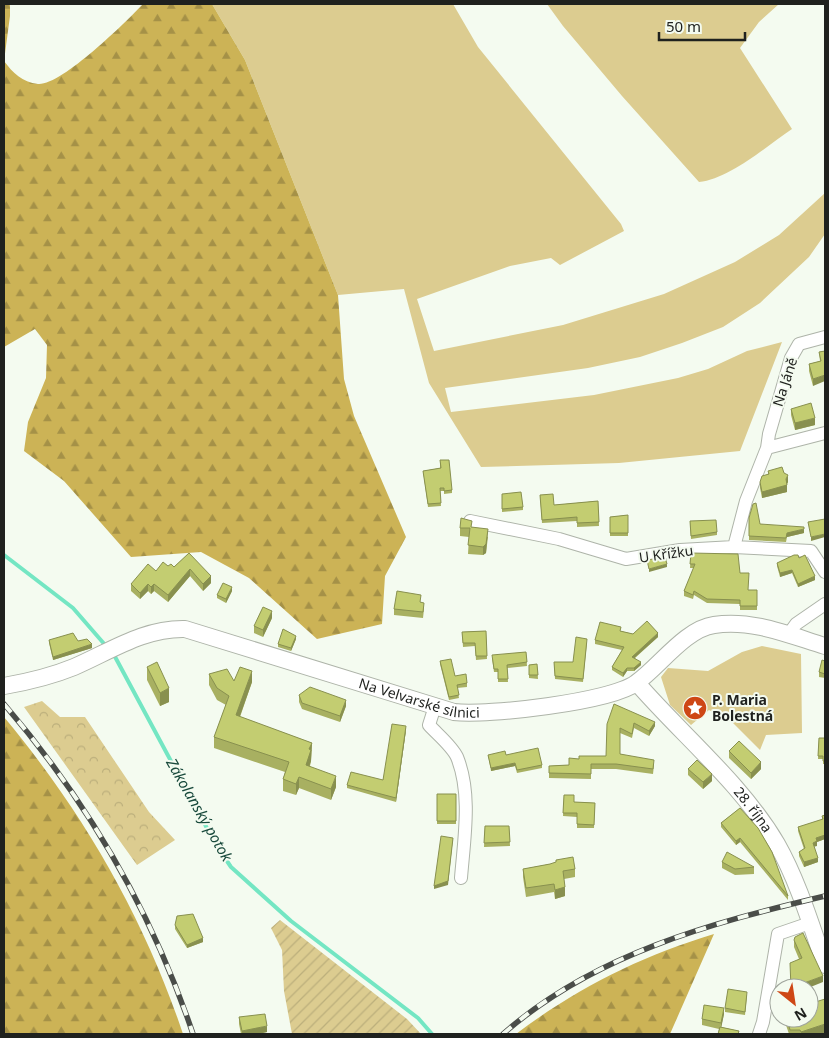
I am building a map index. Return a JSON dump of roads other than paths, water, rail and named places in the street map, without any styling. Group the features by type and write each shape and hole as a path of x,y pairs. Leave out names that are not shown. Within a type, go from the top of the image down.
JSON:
{"main road":[{"name":"Na Velvarské silnici","path":"4,686 71,668 122,643 165,629 185,629 454,712 478,713 606,696 622,692 637,683 698,630 713,625 740,624 758,626 825,646"},
{"name":"28. října","path":"637,683 735,790 767,829 786,861 825,965"}],"street":[{"name":"Na Jáně","path":"734,547 746,500 767,448 769,434 791,358 800,344 825,337"},
{"path":"767,448 825,433"},
{"name":"U Křížku","path":"470,522 560,539 626,560 680,550 734,547 811,551 825,572"},
{"path":"788,635 796,624 825,604"},
{"path":"435,706 429,725 456,756 464,790 465,826 461,878"},
{"path":"759,1034 764,1022 778,934 810,923"}],"waterway":[{"name":"Zákolanský potok","path":"4,555 73,608 106,646"},
{"name":"Zákolanský potok","path":"113,653 216,845 231,867 291,921 418,1018 432,1034"}],"railway":[{"path":"4,704 35,741 63,780 115,860 158,945 177,989 193,1034"},
{"path":"503,1034 538,1006 576,982 615,962 697,930 825,896"}],"place":[{"name":"P. Maria Bolestná","path":"695,708"}]}
